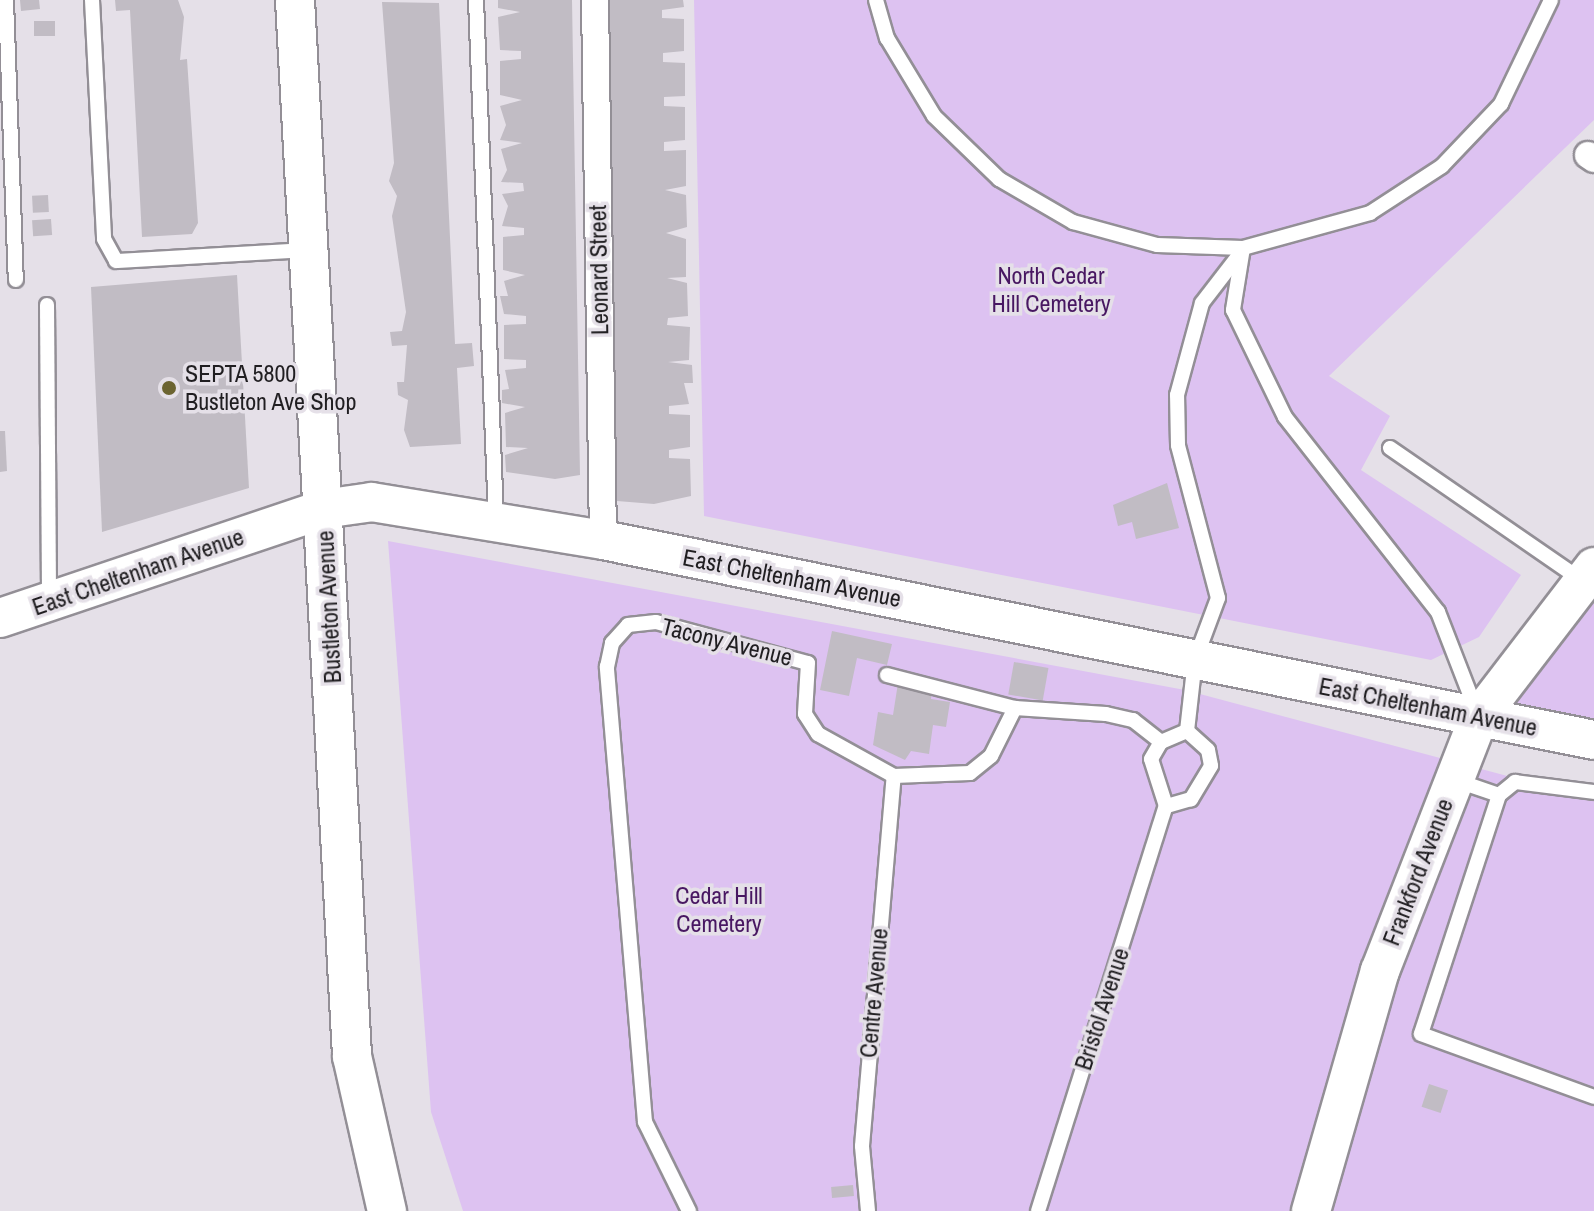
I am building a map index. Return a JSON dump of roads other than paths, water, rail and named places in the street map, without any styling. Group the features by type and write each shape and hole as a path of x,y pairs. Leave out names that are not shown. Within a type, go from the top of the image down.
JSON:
{"main road":[{"name":"Bustleton Avenue","path":"295,0 352,1056 387,1211"},
{"name":"East Cheltenham Avenue","path":"0,618 323,509 372,502 603,540 1594,740"},
{"name":"Frankford Avenue","path":"1311,1211 1380,971 1479,717 1589,574"}],"street":[{"name":"Leonard Street","path":"595,0 603,540"}],"lane":[{"path":"6,0 16,280"},
{"path":"92,0 104,239 116,261 309,250"},
{"path":"476,0 496,521"},
{"path":"876,0 887,38 934,116 999,179 1073,222 1115,234 1157,245 1243,248 1370,213 1442,166 1501,104 1551,0"},
{"path":"1187,731 1195,660 1218,598 1178,445 1178,382 1202,303 1243,248"},
{"path":"1243,248 1233,310 1285,417 1438,612 1479,717"},
{"path":"47,305 49,602"},
{"path":"1390,448 1589,574"},
{"name":"Tacony Avenue","path":"689,1211 645,1122 607,667 612,643 628,625 656,622 808,663 805,714 818,734 894,776"},
{"path":"887,675 1015,708 1119,717 1161,742"},
{"path":"894,776 970,773 991,756 1015,708"},
{"path":"1187,731 1208,750 1211,766 1191,799 1166,806 1151,759 1161,742 1187,731"},
{"name":"Centre Avenue","path":"868,1211 865,1092 894,776"},
{"path":"1454,780 1499,795 1526,782 1594,792"},
{"path":"1499,795 1421,1034 1594,1097"},
{"name":"Bristol Avenue","path":"1038,1211 1166,806"}],"place":[{"name":"SEPTA 5800 Bustleton Ave Shop","path":"169,388"}],"park label":[{"name":"North Cedar Hill Cemetery","path":"1051,290"},
{"name":"Cedar Hill Cemetery","path":"719,910"}]}
